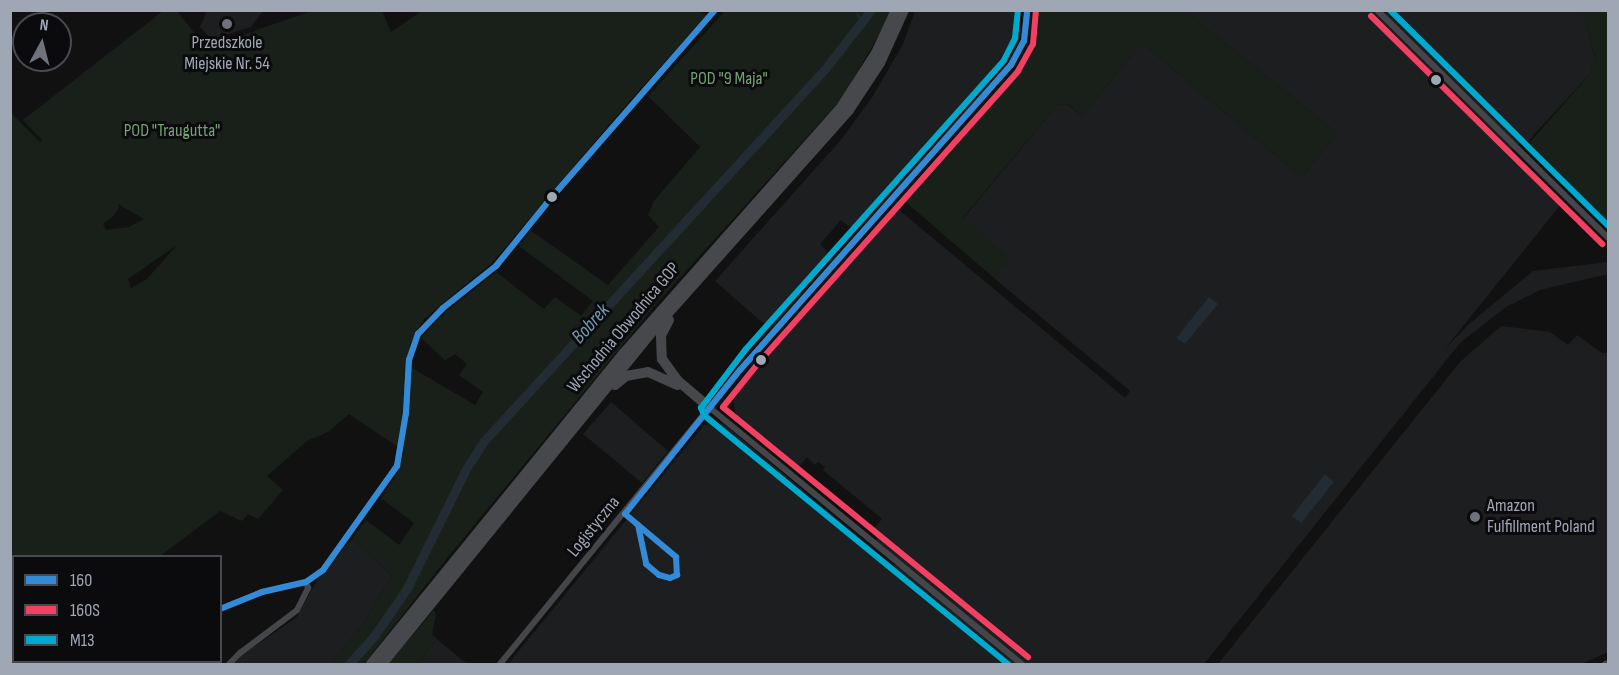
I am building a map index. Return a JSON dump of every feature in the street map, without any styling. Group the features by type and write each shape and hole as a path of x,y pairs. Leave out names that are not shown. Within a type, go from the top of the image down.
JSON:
{"highway":[{"name":"Wschodnia Obwodnica GOP","path":"371,664 622,355 842,106 876,53 896,10"},
{"name":"Wschodnia Obwodnica GOP","path":"382,664 691,287 849,110 889,47 904,10"},
{"path":"688,391 665,366 660,343 664,326 691,287"},
{"path":"590,408 626,376 640,372 662,377 688,391 710,408"}],"street":[{"path":"222,608 262,592 306,582 323,570 397,466 406,413 409,360 418,334 429,321 496,266 551,198 715,10"},
{"name":"Logistyczna","path":"500,664 760,347 1011,65 1024,41 1027,10"},
{"path":"1377,10 1608,238"},
{"path":"710,408 1022,664"},
{"path":"229,664 297,610 308,588 306,582"}],"shaded area":[{"name":"Przedszkole Miejskie Nr. 54","path":"207,10 263,11 251,27 216,38 208,36 200,27"},
{"path":"1579,10 1585,20 1595,58 1590,74 1527,142 1518,144 1509,154 1561,204 1444,350 1469,324 1533,271 1608,262 1608,274 1540,290 1506,307 1460,343 1204,664 508,664 704,425 723,423 893,566 890,569 893,571 895,564 871,545 880,535 873,530 882,519 823,470 825,467 818,462 815,465 807,457 796,470 736,421 733,395 894,208 1125,398 1130,391 994,278 1000,271 996,268 999,264 1009,259 962,220 1057,105 1067,104 1082,116 1142,43 1302,177 1337,133 1185,11"},
{"path":"915,11 1020,11 1019,40 1006,63 856,232 841,220 820,244 832,256 771,330 715,281 840,141 873,96 903,44"},
{"path":"1209,297 1218,304 1185,344 1176,338"},
{"path":"1501,326 1550,332 1568,345 1577,335 1602,353 1608,353 1608,652 1581,664 1218,664 1460,362"},
{"path":"611,402 668,451 642,483 583,434"},
{"path":"1325,474 1334,482 1301,523 1292,516"},
{"path":"352,539 392,575 364,622 331,664 234,664 243,654 296,618 316,582"},
{"path":"437,639 467,664 417,664"}],"green space":[{"path":"694,10 707,15 620,112 493,262 424,319 410,344 406,386 412,368 475,405 483,392 459,375 467,364 455,354 445,360 421,338 445,313 496,272 544,309 555,297 581,316 593,301 519,246 530,230 608,285 659,227 648,215 654,201 700,147 648,96 725,11 890,11 884,26 843,97 657,303 447,558 364,664 331,664 364,622 392,575 352,539 366,520 399,545 414,523 381,498 397,474 404,451 349,414 328,432 307,441 267,476 283,490 258,519 248,514 242,521 220,511 161,555 12,555 11,631 11,113 40,142 42,140 23,120 163,11 177,11 206,48 311,11 382,11 391,32 422,11","holes":["118,204 144,219 129,227 106,230 103,224 119,208","177,245 147,279 131,288 128,279"]},
{"path":"1036,11 1185,11 1337,133 1302,177 1142,43 1082,116 1068,104 1057,105 962,219 1010,260 1003,268 999,265 997,268 1000,271 994,278 901,198 1020,64 1029,49"},
{"path":"1579,11 1608,11 1608,223 1605,224 1524,149 1590,74 1595,57 1585,20"},
{"path":"434,610 436,614 432,634 437,639 417,664 388,664"},
{"path":"10,645 12,645 12,663 79,664 11,664"}],"waterway":[{"name":"Bobrek","path":"349,664 374,636 406,590 466,469 484,441 825,69 871,10"},
{"name":"Bobrek","path":"858,14 862,22"}],"transit line":[{"name":"160","path":"222,608 262,592 306,582 323,570 397,466 406,413 409,360 418,334 443,308 496,266 551,198 715,10"},
{"name":"M13","path":"1008,664 704,415 701,408 746,349 1004,60 1015,38 1018,10"},
{"name":"160","path":"625,514 740,370 1011,65 1024,41 1027,10"},
{"name":"M13","path":"1390,10 1608,226"},
{"name":"160S","path":"1028,657 723,407 760,361 1018,71 1033,44 1036,11"},
{"name":"160S","path":"1371,16 1602,244"},
{"name":"160","path":"625,514 676,557 677,575"},
{"name":"160","path":"638,525 646,564 659,575 670,578 677,575"}],"place":[{"name":"Przedszkole Miejskie Nr. 54","path":"227,24"},
{"name":"Amazon Fulfillment Poland","path":"1475,517"}],"park label":[{"name":"POD \"9 Maja\"","path":"729,79"},
{"name":"POD \"Traugutta\"","path":"172,131"}]}
